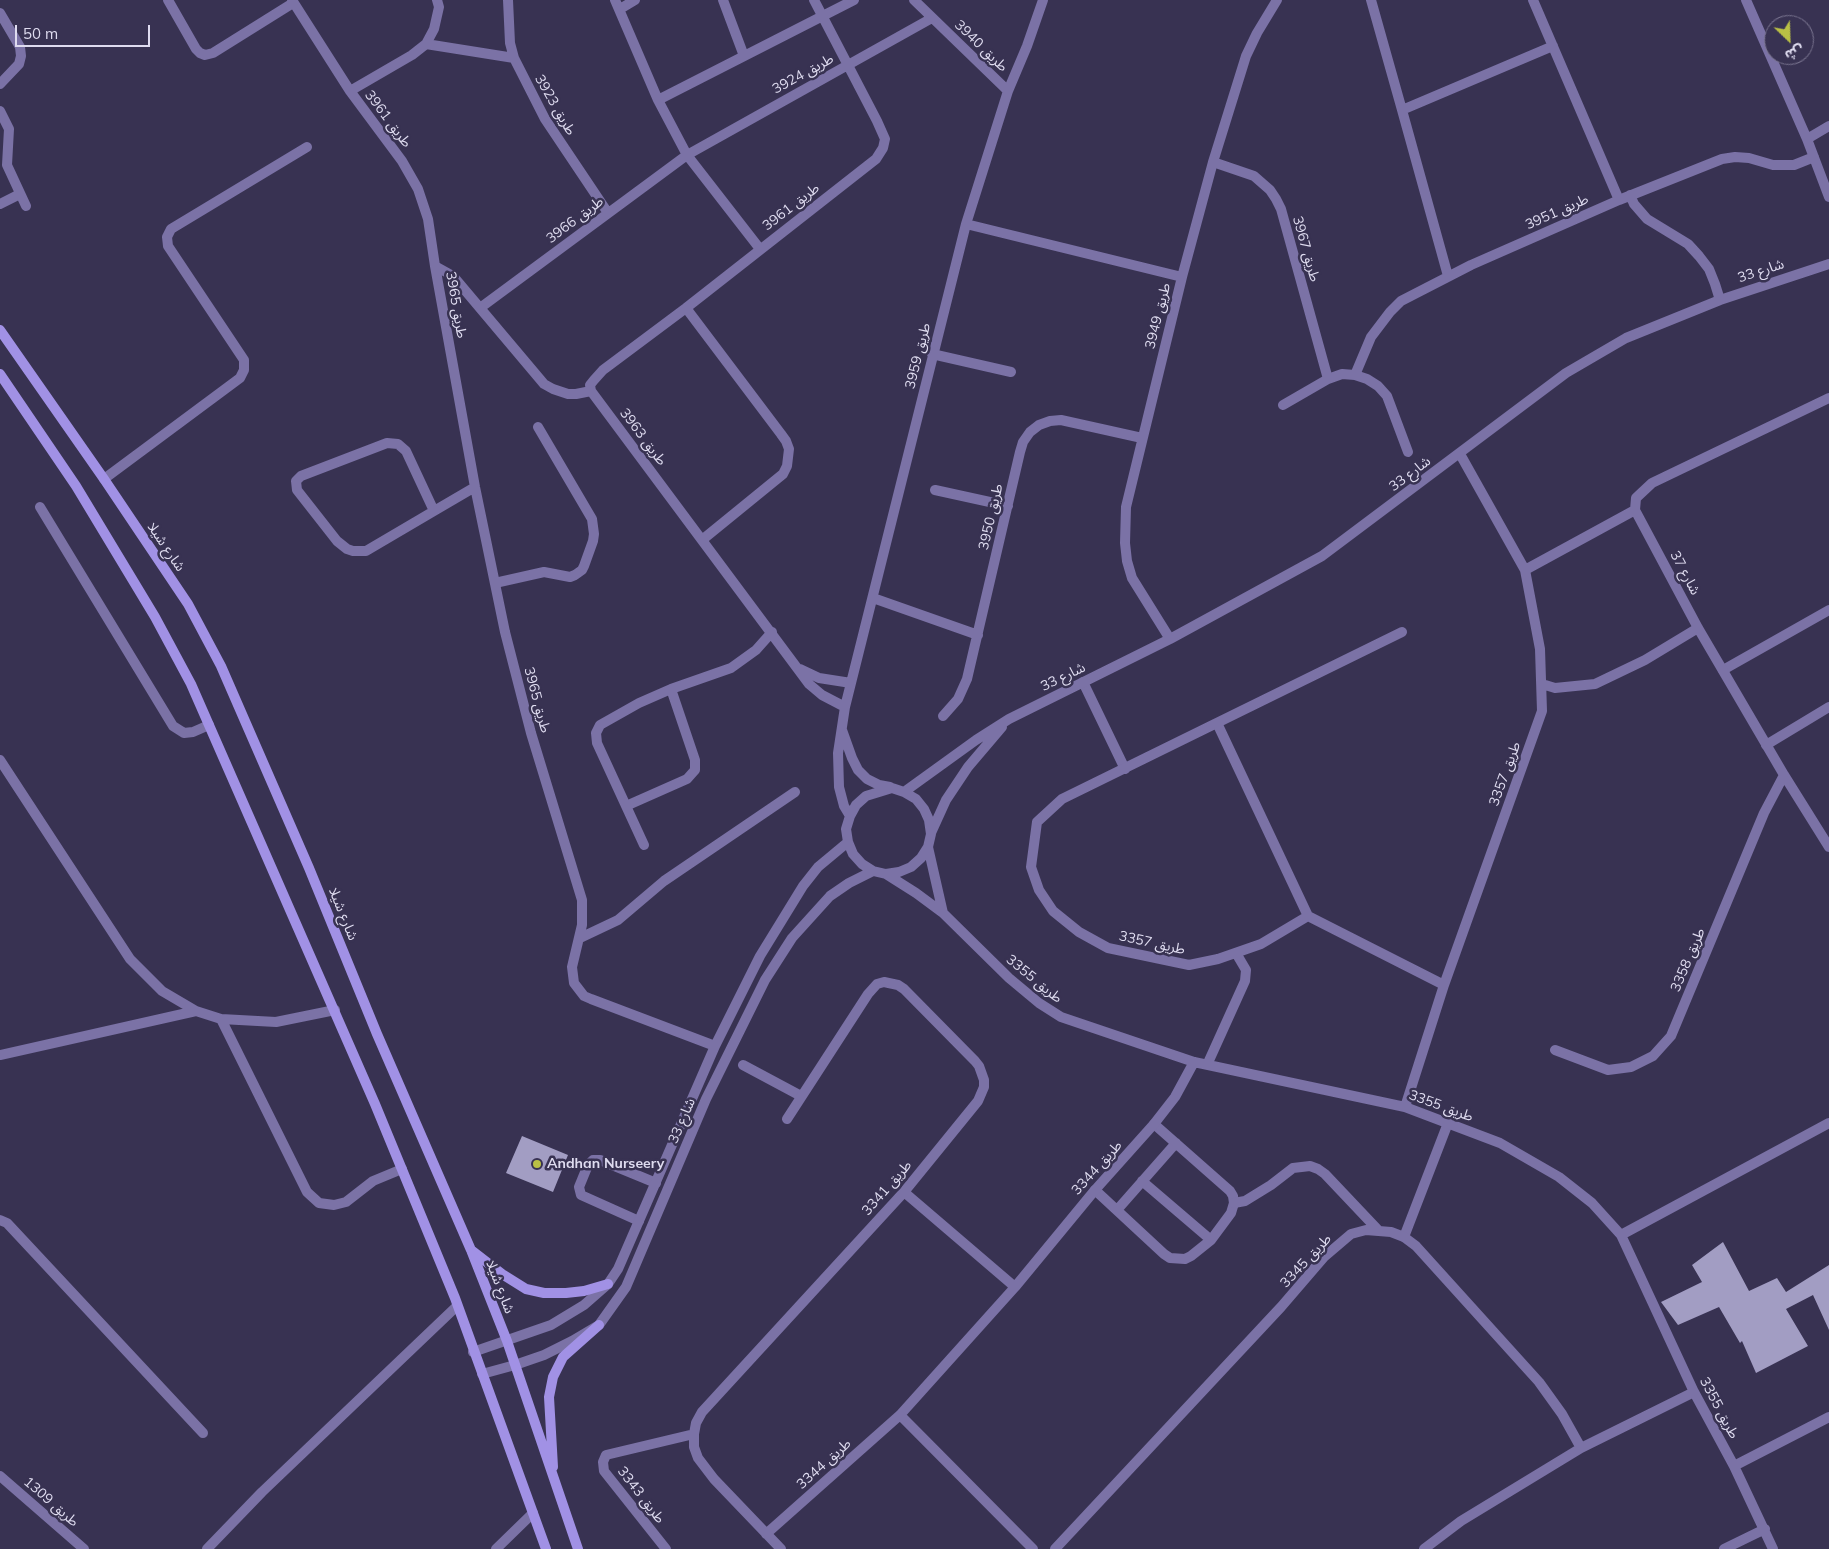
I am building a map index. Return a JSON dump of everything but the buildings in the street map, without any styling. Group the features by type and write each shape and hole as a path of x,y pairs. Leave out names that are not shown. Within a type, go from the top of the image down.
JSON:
{"main road":[{"name":"شارع شيلا","path":"0,330 188,604 221,666 471,1250 507,1341 578,1549"},
{"path":"0,374 76,486 156,617 191,684 335,1010 402,1169 457,1306 546,1549"},
{"path":"471,1250 502,1274 526,1289 544,1293 566,1293 608,1284"},
{"path":"554,1481 549,1397 553,1377 563,1357 599,1325"}],"street":[{"path":"168,0 196,49 205,55 213,53 292,1"},
{"path":"350,91 412,55 426,44 434,29 438,7 437,0"},
{"name":"طريق 3923","path":"508,0 510,43 514,58 545,120 608,213"},
{"path":"635,0 618,5 658,100 688,155 760,249"},
{"path":"723,0 744,56"},
{"name":"طريق 3961","path":"591,391 590,385 603,370 686,308 876,158 884,148 885,139 849,64 814,0"},
{"path":"658,100 854,0"},
{"name":"طريق 3940","path":"914,0 1008,91"},
{"name":"طريق 3959","path":"850,816 844,806 838,787 838,753 845,707 966,224 1008,91 1027,46 1043,0"},
{"name":"طريق 3949","path":"1170,639 1132,578 1127,561 1125,543 1126,507 1182,277 1213,162 1246,56 1257,32 1277,0"},
{"path":"1371,0 1448,276"},
{"path":"1533,0 1619,200"},
{"name":"طريق 3961","path":"292,1 350,91 402,161 418,189 428,219 435,266"},
{"path":"1748,1 1807,139 1829,197"},
{"path":"0,13 20,47 21,56 19,64 0,84"},
{"name":"طريق 3924","path":"688,155 932,18"},
{"path":"426,44 514,58"},
{"path":"1402,110 1553,46"},
{"path":"0,111 9,128 7,165 26,206"},
{"path":"1807,139 1829,126"},
{"path":"104,479 240,378 244,370 244,360 168,246 167,237 171,229 307,147"},
{"name":"طريق 3966","path":"480,308 688,155"},
{"name":"طريق 3951","path":"1355,375 1370,337 1390,312 1401,301 1448,276 1630,195 1722,159 1735,157 1749,158 1784,165 1799,163 1814,157"},
{"name":"طريق 3967","path":"1213,162 1254,176 1270,190 1276,199 1281,209 1328,380"},
{"path":"0,204 20,194"},
{"path":"1630,195 1634,204 1647,219 1681,240 1699,256 1715,284 1720,300"},
{"path":"966,224 1182,277"},
{"name":"شارع 33","path":"904,792 976,740 1009,719 1170,639 1322,556 1566,373 1626,338 1720,300 1829,264"},
{"path":"435,266 453,276 544,384 568,394 591,391"},
{"name":"طريق 3965","path":"435,266 475,487 517,683 582,900 582,925 572,967 574,983 584,996 715,1046"},
{"path":"686,308 781,434 789,449 787,466 783,474 702,540"},
{"path":"932,354 1011,372"},
{"path":"1283,405 1342,374 1355,375 1367,379 1378,386 1387,396 1408,452"},
{"name":"طريق 3963","path":"591,391 799,669 816,690 845,707"},
{"path":"1525,570 1635,510 1636,498 1652,482 1829,398"},
{"name":"طريق 3950","path":"942,716 958,700 963,690 1024,442 1030,432 1039,425 1061,420 1142,438"},
{"path":"495,583 544,572 570,577 575,576 584,566 594,534 592,519 538,427"},
{"path":"434,511 406,451 398,444 382,444 302,476 296,481 297,490 337,541 353,551 372,548 475,487"},
{"name":"طريق 3357","path":"1405,1107 1444,985 1542,711 1540,648 1525,570 1460,454"},
{"path":"935,490 1008,506"},
{"path":"40,507 173,726 184,733 209,726"},
{"name":"شارع 37","path":"1635,510 1698,628 1766,745 1829,847"},
{"path":"873,598 978,635"},
{"path":"1723,670 1829,610"},
{"path":"1542,684 1555,688 1595,684 1645,660 1698,628"},
{"path":"644,845 597,742 596,733 600,725 639,702 731,668 756,650 772,632"},
{"name":"طريق 3357","path":"1308,916 1261,944 1218,959 1189,965 1108,948 1079,932 1053,910 1039,890 1031,867 1037,822 1062,799 1402,632"},
{"path":"799,669 819,678 851,683"},
{"path":"1083,682 1125,769"},
{"path":"626,806 686,779 695,770 695,760 671,689"},
{"path":"1766,745 1829,707"},
{"name":"شارع 33","path":"931,834 946,800 968,767 1009,719"},
{"path":"1217,723 1308,916 1444,985"},
{"path":"841,726 858,770 868,779 879,785 892,788 904,792 916,799 924,809 929,820 931,834 928,847 921,858 911,867 899,872 886,874 873,871 862,864 853,854 848,842 846,829 856,805 866,796 892,788"},
{"path":"0,760 130,959 162,990 196,1011 221,1019 276,1022 335,1010"},
{"name":"طريق 3358","path":"1554,1050 1608,1070 1631,1067 1653,1056 1671,1036 1764,813 1784,775"},
{"path":"580,938 618,920 664,881 795,792"},
{"name":"شارع 33","path":"473,1352 551,1325 569,1316 608,1284 618,1269 715,1046 760,956 803,886 818,867 848,842"},
{"path":"928,847 943,913"},
{"name":"شارع 33","path":"482,1374 515,1365 558,1348 599,1325 626,1287 706,1099 765,980 792,938 830,896 873,871"},
{"name":"طريق 3355","path":"886,874 943,913 1009,978 1040,1004 1061,1016 1194,1062 1405,1107 1500,1143 1560,1177 1592,1203 1621,1235 1694,1392 1734,1466 1774,1549"},
{"path":"1207,1065 1245,981 1246,970 1236,953"},
{"name":"طريق 3341","path":"694,1434 696,1422 702,1412 904,1192 978,1101 984,1087 983,1073 975,1060 904,989 898,985 884,982 872,988 787,1119"},
{"path":"0,1055 196,1011"},
{"path":"221,1019 307,1192 319,1203 334,1205 346,1202 373,1181 402,1169"},
{"name":"طريق 3344","path":"766,1534 900,1415 1015,1287 1095,1190 1154,1124 1175,1097 1194,1062"},
{"path":"743,1065 801,1096"},
{"path":"1404,1237 1448,1123"},
{"path":"1621,1235 1829,1123"},
{"path":"1095,1190 1170,1258 1178,1260 1191,1256 1211,1240 1231,1213 1234,1203 1230,1191 1154,1124"},
{"path":"1117,1210 1176,1143"},
{"path":"639,1221 581,1196 579,1187 588,1165 593,1160 600,1160 656,1182"},
{"path":"1234,1203 1245,1201 1271,1185 1293,1168 1310,1166 1325,1174 1378,1230"},
{"path":"1142,1181 1211,1240"},
{"path":"904,1192 1015,1287"},
{"path":"0,1220 7,1223 203,1432"},
{"name":"طريق 3345","path":"1055,1549 1275,1315 1324,1257 1351,1234 1366,1230 1391,1232 1404,1237 1416,1246 1540,1382 1562,1414 1581,1448"},
{"path":"207,1549 262,1492 457,1306"},
{"path":"1424,1549 1461,1521 1581,1448 1694,1392"},
{"path":"900,1415 1033,1549"},
{"path":"1734,1466 1829,1417"},
{"path":"694,1434 694,1447 698,1458 705,1468 780,1549"},
{"name":"طريق 3343","path":"666,1549 604,1471 603,1462 606,1455 694,1434"},
{"name":"طريق 1309","path":"0,1476 84,1549"},
{"path":"496,1549 533,1513"},
{"path":"1724,1549 1765,1529"}],"place":[{"name":"Andhan Nurseery","path":"537,1164"}]}
